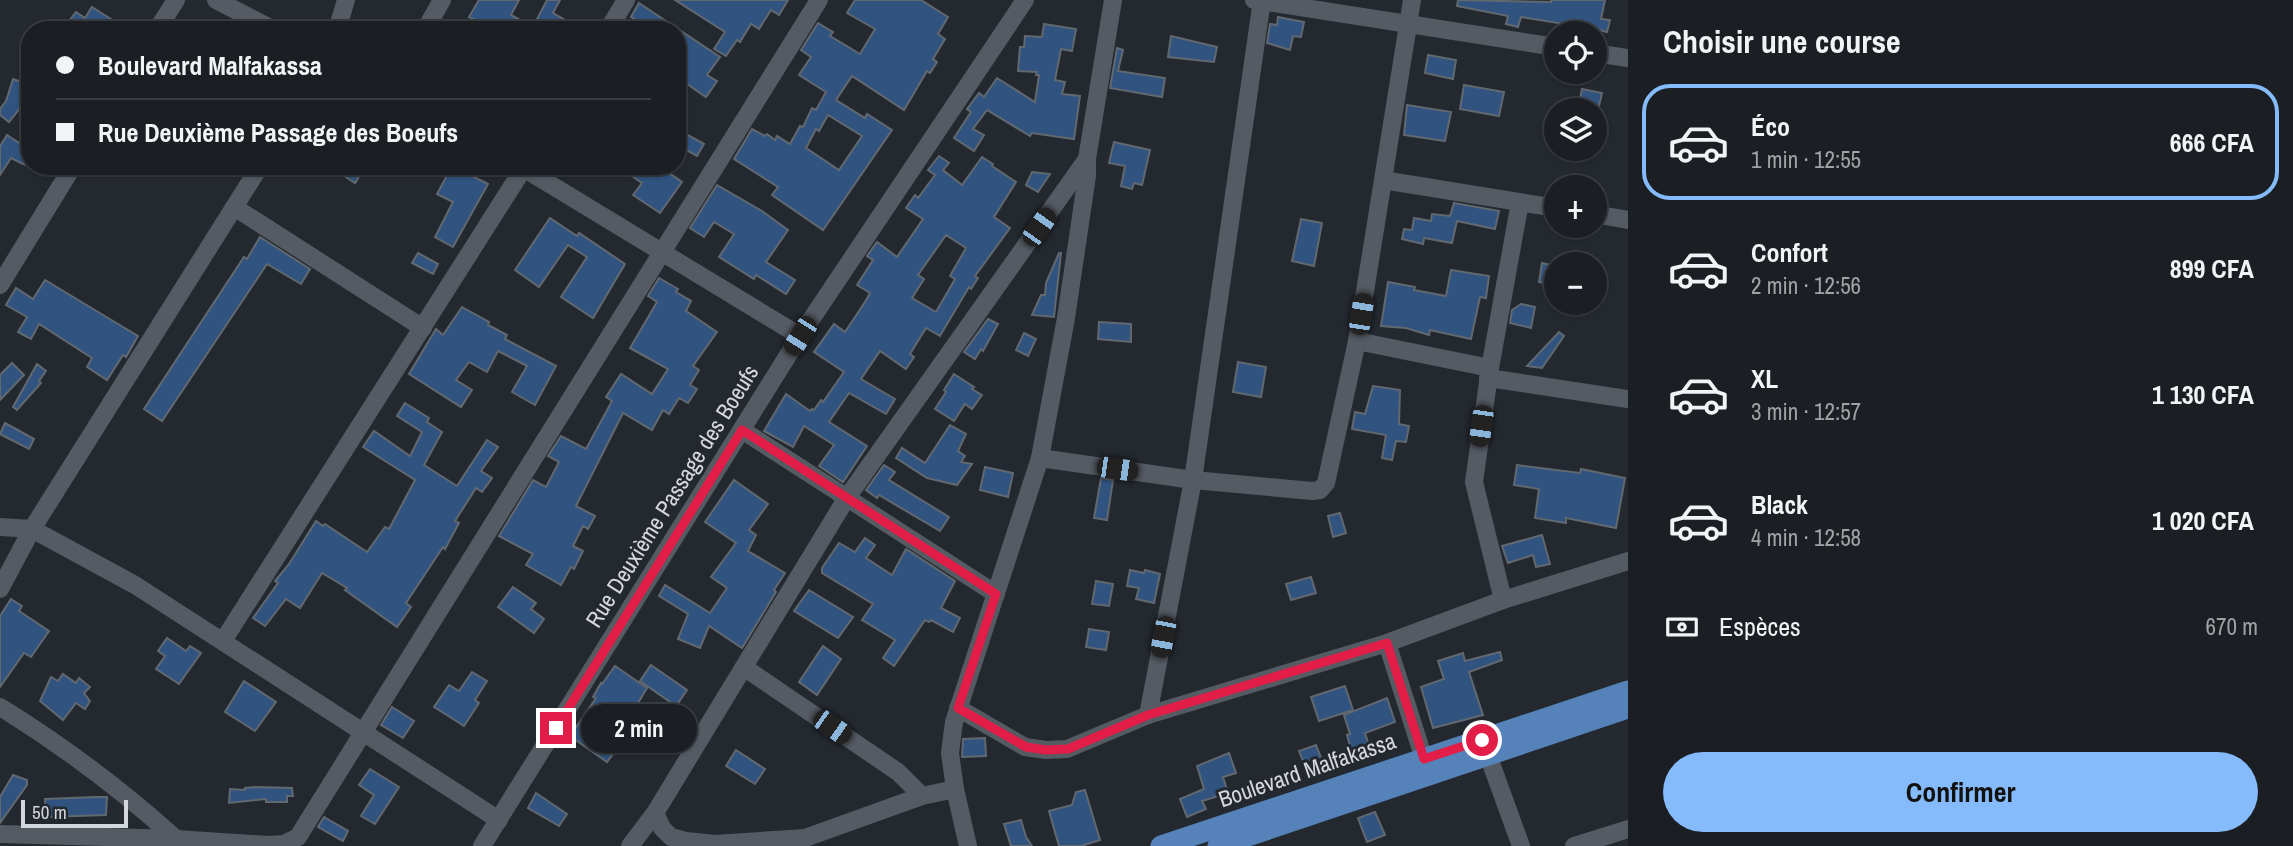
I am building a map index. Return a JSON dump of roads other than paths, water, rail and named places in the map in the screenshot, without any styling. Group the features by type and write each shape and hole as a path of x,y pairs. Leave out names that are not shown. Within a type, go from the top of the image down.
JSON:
{"main road":[{"name":"Boulevard Malfakassa","path":"1161,846 1218,842 1485,748 1628,691"},
{"name":"Boulevard Malfakassa","path":"1218,842 1424,759 1485,748 1628,709"}],"street":[{"path":"163,21 176,0"},
{"path":"216,0 257,21"},
{"path":"340,21 346,0"},
{"path":"430,21 442,0"},
{"path":"613,21 626,0"},
{"path":"0,834 176,839 268,845 284,844 298,837 819,0"},
{"name":"Rue Deuxième Passage des Boeufs","path":"482,846 800,336 1025,0"},
{"path":"968,846 950,753 958,708 1040,458 1066,318 1087,176 1087,159 1113,0"},
{"path":"1148,715 1193,480 1259,0 1544,45"},
{"path":"1040,458 1193,480 1312,491 1320,490 1326,483 1357,341 1412,0"},
{"path":"1607,54 1628,58"},
{"path":"630,846 655,813 846,499 1087,159"},
{"path":"0,285 67,175"},
{"path":"0,589 32,529 254,175"},
{"path":"223,641 518,175"},
{"path":"536,175 800,336"},
{"path":"1383,180 1544,206"},
{"path":"1503,600 1474,482 1489,373 1520,202"},
{"path":"234,207 422,327"},
{"path":"1607,216 1628,220"},
{"path":"1357,341 1489,373 1628,399"},
{"path":"742,430 996,594"},
{"path":"0,527 32,529 128,581 499,820"},
{"path":"958,708 1026,747 1068,749 1148,715 1387,643 1503,600 1628,561"},
{"path":"1387,643 1424,759"},
{"path":"745,668 898,772 922,796"},
{"path":"0,708 61,746 110,782 176,839"},
{"path":"1485,748 1521,846"},
{"path":"655,813 662,828 671,837 715,844 805,838 922,796 955,789"},
{"path":"1574,846 1628,829"}]}
